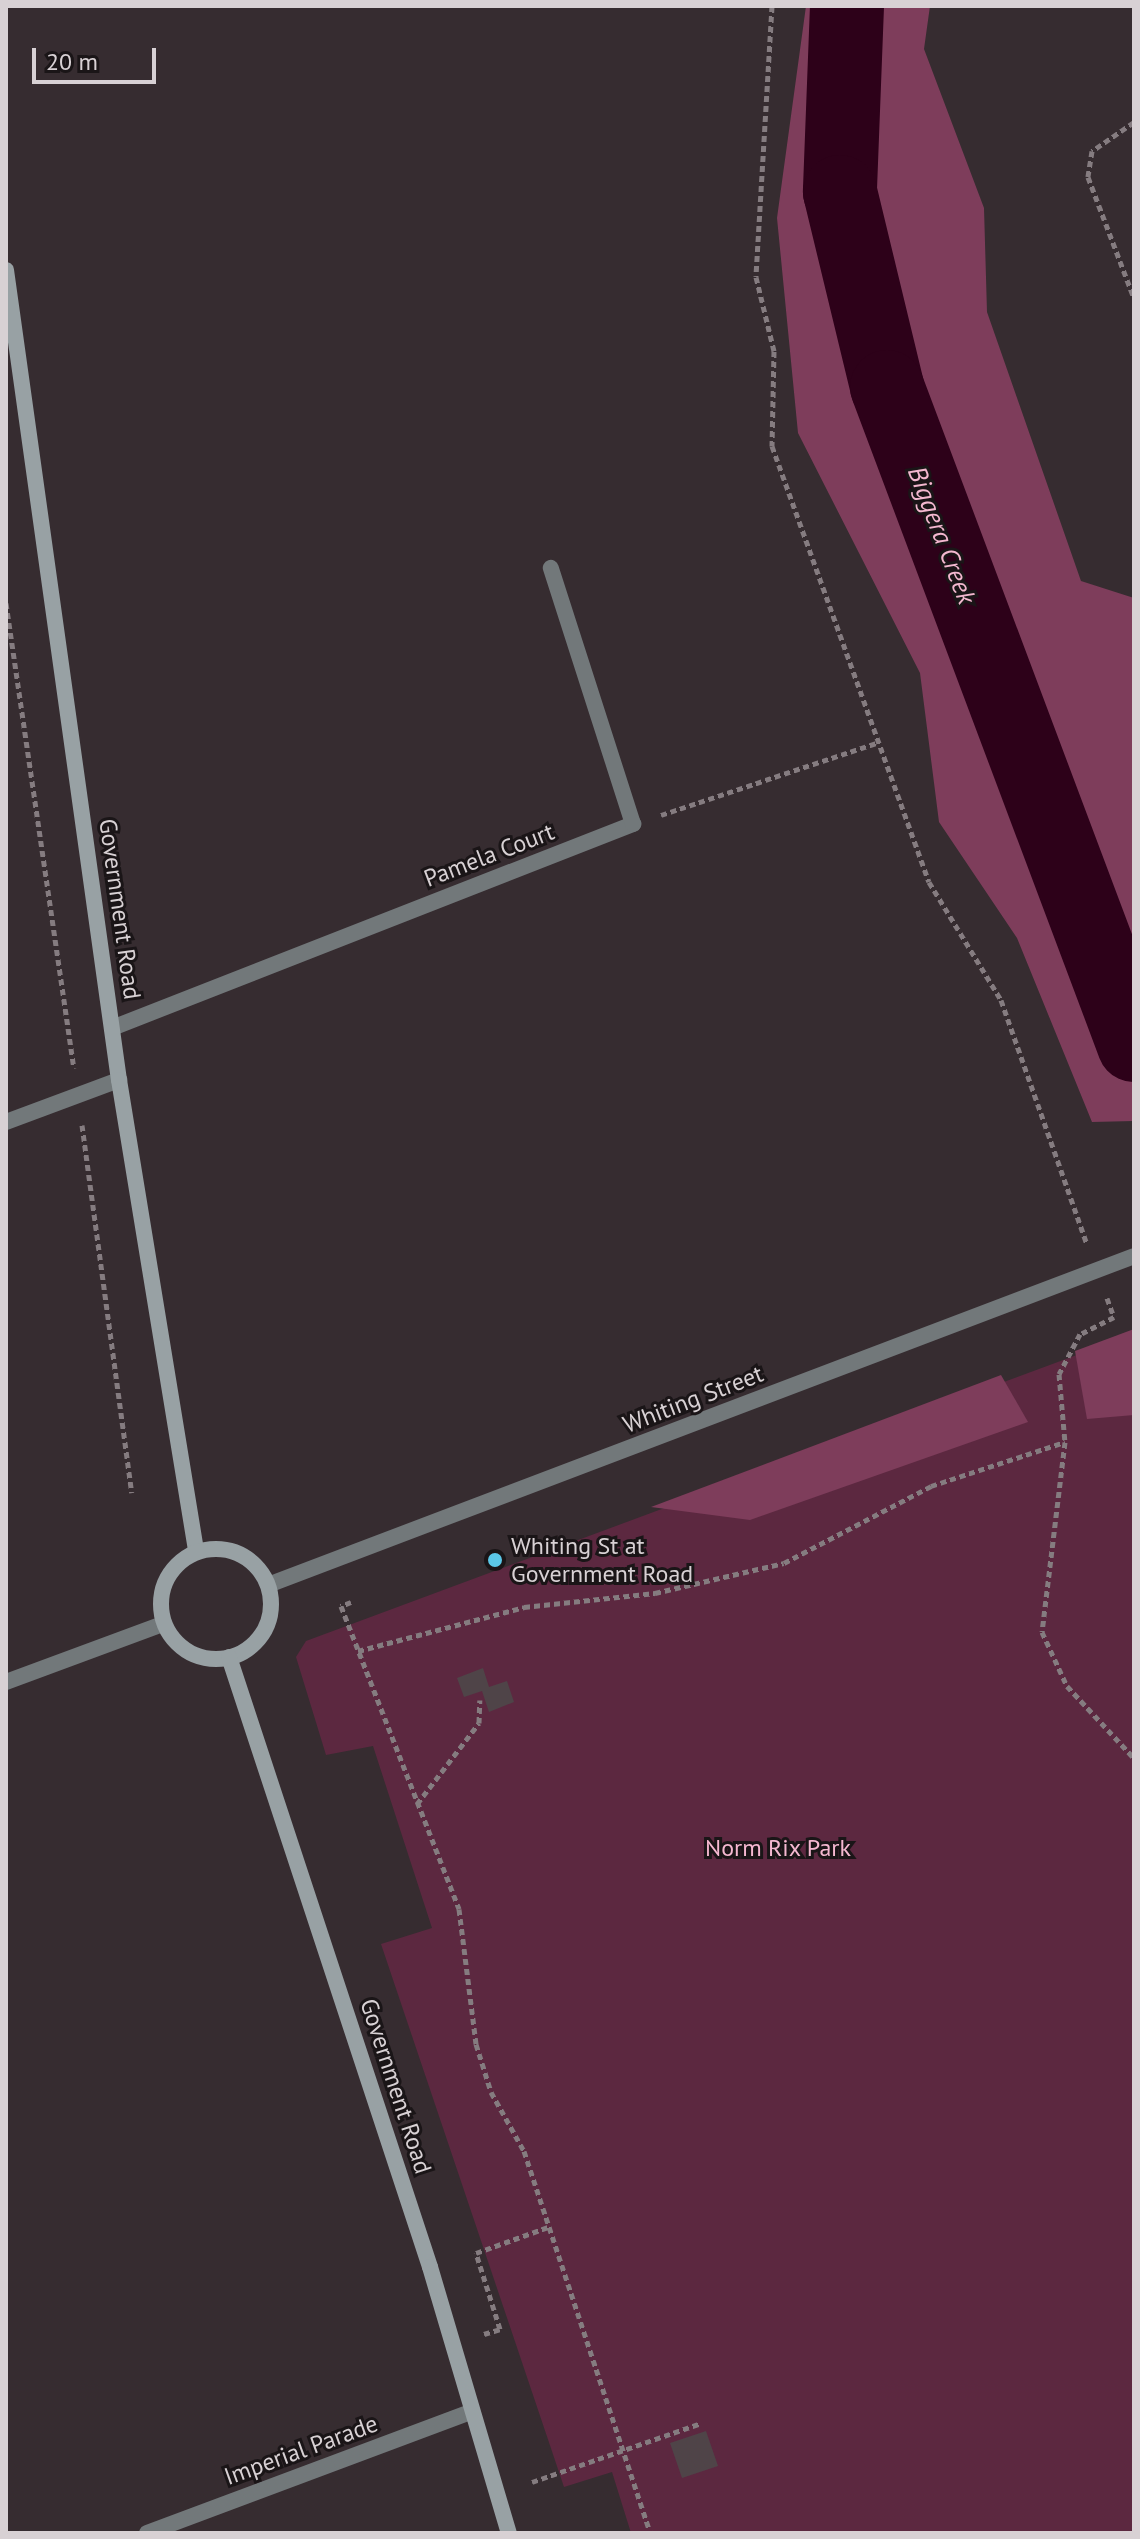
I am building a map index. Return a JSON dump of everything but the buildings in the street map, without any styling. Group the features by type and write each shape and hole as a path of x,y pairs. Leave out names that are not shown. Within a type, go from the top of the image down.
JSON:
{"main road":[{"name":"Government Road","path":"6,270 119,1080 196,1552"},
{"path":"231,1550 268,1585 268,1622 260,1637 229,1657 190,1653 163,1624 165,1581 196,1552 231,1550"},
{"name":"Government Road","path":"229,1657 430,2267 509,2533"}],"street":[{"path":"551,568 633,824"},
{"name":"Pamela Court","path":"112,1028 633,824"},
{"path":"6,1122 119,1080"},
{"name":"Whiting Street","path":"268,1585 1134,1256"},
{"path":"6,1682 163,1624"},
{"name":"Imperial Parade","path":"147,2533 471,2412"}],"path":[{"path":"772,6 756,277 774,351 772,446 929,882 1001,1000 1085,1238"},
{"path":"1134,122 1092,151 1088,177 1134,298"},
{"path":"6,603 132,1493"},
{"path":"633,824 879,742"},
{"path":"1109,1303 1114,1317 1080,1334 1059,1374 1065,1442 1042,1632 1067,1686 1134,1758"},
{"path":"358,1651 524,1607 655,1593 784,1563 931,1486 1065,1442"},
{"path":"351,1602 341,1606 459,1909 476,2044 551,2226 650,2533"},
{"path":"417,1804 479,1723 480,1700"},
{"path":"484,2334 500,2329 476,2253 551,2226"},
{"path":"532,2482 701,2423"}],"green space":[{"name":"Norm Rix Park","path":"1128,1336 1134,1353 1134,2533 631,2533 612,2472 564,2487 381,1944 432,1928 373,1746 326,1755 296,1657 306,1641"}],"shaded area":[{"path":"806,6 930,6 924,49 984,208 987,312 1081,581 1134,598 1134,1121 1092,1122 1017,938 939,822 920,673 798,433 777,218"},
{"path":"1134,1329 1134,1415 1087,1419 1075,1351"},
{"path":"1001,1375 1028,1422 750,1520 651,1507"}],"waterway":[{"name":"Biggera Creek","path":"847,6 840,192 887,387 1134,1045"}],"place":[{"name":"Whiting St at Government Road","path":"495,1560"}]}
